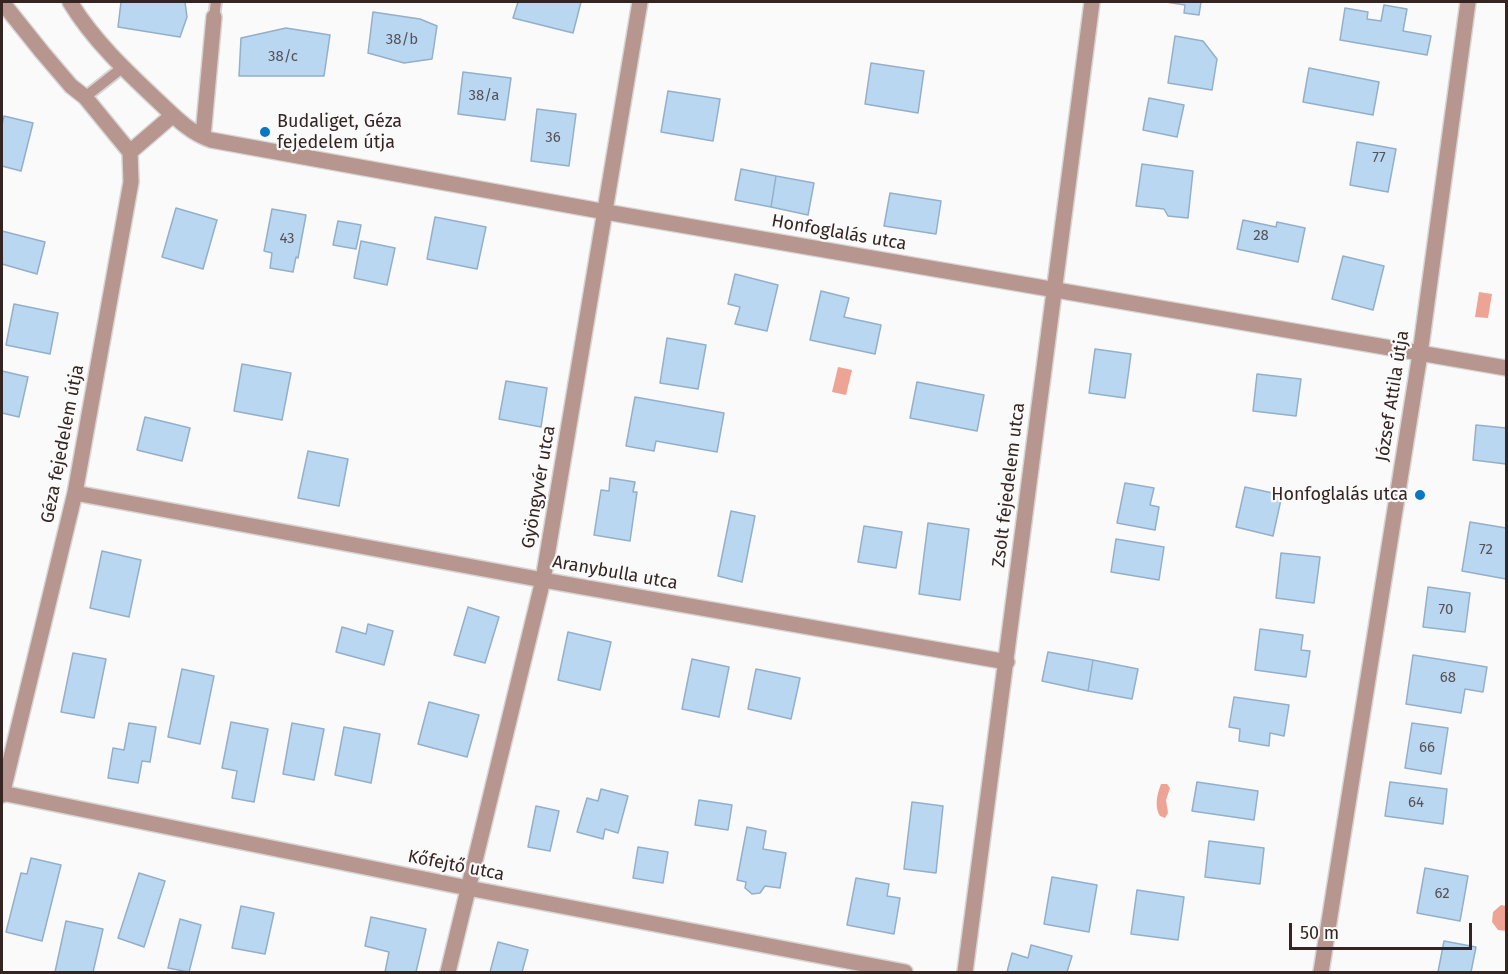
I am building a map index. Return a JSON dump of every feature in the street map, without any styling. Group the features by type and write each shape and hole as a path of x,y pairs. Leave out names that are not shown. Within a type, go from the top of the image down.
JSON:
{"street":[{"path":"2,2 71,86 85,97 130,152 173,115"},
{"name":"Honfoglalás utca","path":"70,2 83,22 122,68 173,115 211,140 1053,291 1506,368"},
{"name":"Gyöngyvér utca","path":"448,972 543,580 640,2"},
{"name":"Zsolt fejedelem utca","path":"965,972 1092,2"},
{"name":"József Attila útja","path":"1321,972 1420,354 1468,2"},
{"path":"202,136 215,9"},
{"name":"Géza fejedelem útja","path":"2,793 75,493 131,182 130,152"},
{"name":"Aranybulla utca","path":"75,493 543,580 1007,662"},
{"name":"Kőfejtő utca","path":"2,793 468,888 904,972"}],"lane":[{"path":"85,97 122,68"}],"shaded area":[{"path":"1479,292 1492,294 1488,318 1475,317"},
{"path":"838,367 852,370 846,395 832,392"},
{"path":"1161,784 1167,784 1170,788 1166,800 1168,813 1165,818 1160,816 1157,809 1157,796"},
{"path":"1501,905 1506,906 1506,931 1498,930 1492,922 1493,912"}],"building":[{"path":"121,2 185,2 187,17 180,37 118,27"},
{"path":"518,2 581,2 573,33 513,18"},
{"path":"1166,2 1201,2 1199,15 1184,13 1185,5"},
{"path":"1384,5 1407,9 1403,31 1431,36 1427,55 1340,40 1345,8 1368,12 1367,19 1381,21"},
{"path":"373,12 420,19 437,26 432,59 404,63 368,53"},
{"path":"286,28 330,35 324,76 239,76 241,38"},
{"path":"1175,36 1203,41 1217,59 1212,90 1168,83"},
{"path":"871,63 924,71 918,113 865,104"},
{"path":"1309,68 1379,82 1373,115 1303,102"},
{"path":"463,72 511,78 505,120 458,114"},
{"path":"668,91 720,99 713,141 661,132"},
{"path":"1149,98 1184,105 1177,137 1143,130"},
{"path":"537,109 576,114 569,166 531,161"},
{"path":"4,116 33,123 21,171 2,166"},
{"path":"1357,142 1396,149 1388,192 1350,185"},
{"path":"1142,164 1193,171 1188,218 1168,216 1164,209 1136,206"},
{"path":"741,169 776,176 771,207 735,200"},
{"path":"776,176 814,183 808,215 771,207"},
{"path":"890,193 941,201 936,234 884,226"},
{"path":"176,208 217,220 203,269 162,257"},
{"path":"272,209 306,215 293,272 270,268 272,253 264,251"},
{"path":"435,217 486,227 477,269 427,259"},
{"path":"1243,220 1276,227 1277,222 1305,228 1298,262 1237,249"},
{"path":"338,221 361,225 356,249 333,245"},
{"path":"2,231 45,242 37,274 2,264"},
{"path":"361,241 395,248 387,285 354,278"},
{"path":"1343,256 1384,266 1373,310 1332,299"},
{"path":"735,274 778,285 767,331 735,324 740,307 728,304"},
{"path":"821,291 849,298 844,317 881,325 875,354 810,340"},
{"path":"14,304 58,313 50,354 6,345"},
{"path":"667,338 706,345 698,389 660,383"},
{"path":"1095,349 1131,354 1125,398 1089,393"},
{"path":"242,364 291,373 282,420 234,411"},
{"path":"2,371 28,377 19,417 2,413"},
{"path":"1257,374 1301,379 1296,416 1253,411"},
{"path":"506,381 547,388 541,427 499,419"},
{"path":"917,382 984,395 977,431 910,418"},
{"path":"635,397 724,413 717,452 656,441 654,451 626,446"},
{"path":"145,417 190,428 182,461 137,450"},
{"path":"1476,425 1506,428 1506,464 1473,460"},
{"path":"308,451 348,459 339,506 298,498"},
{"path":"610,478 635,482 633,492 637,492 630,541 594,535 601,490 609,491"},
{"path":"1125,483 1154,488 1150,505 1159,507 1155,530 1117,523"},
{"path":"1245,487 1282,495 1273,536 1236,527"},
{"path":"731,511 755,516 742,582 718,576"},
{"path":"1470,522 1506,528 1506,579 1462,571"},
{"path":"928,523 969,529 960,600 919,594"},
{"path":"864,526 902,532 896,568 858,562"},
{"path":"1116,539 1164,547 1159,580 1111,572"},
{"path":"102,551 141,560 129,617 90,608"},
{"path":"1281,553 1320,557 1314,603 1276,598"},
{"path":"1428,587 1470,593 1465,632 1423,627"},
{"path":"468,607 499,617 485,663 454,655"},
{"path":"368,624 393,631 384,665 336,652 342,627 366,634"},
{"path":"1260,629 1303,635 1301,650 1310,651 1306,677 1255,670"},
{"path":"568,632 611,642 600,690 558,680"},
{"path":"1048,652 1093,660 1088,691 1042,681"},
{"path":"73,653 106,659 94,718 61,712"},
{"path":"1413,655 1487,667 1483,692 1465,689 1461,713 1406,704"},
{"path":"692,659 729,667 719,717 682,709"},
{"path":"1093,660 1138,669 1132,699 1088,691"},
{"path":"182,669 214,676 200,744 168,737"},
{"path":"756,669 800,678 791,719 748,709"},
{"path":"1234,697 1289,705 1284,736 1270,733 1269,746 1239,741 1240,729 1229,727"},
{"path":"429,702 479,715 467,757 418,744"},
{"path":"231,722 268,729 254,802 232,798 237,771 222,768"},
{"path":"129,723 156,727 150,762 142,761 138,783 108,778 113,748 124,750"},
{"path":"292,723 324,729 314,780 283,774"},
{"path":"1412,723 1448,728 1441,774 1405,768"},
{"path":"344,727 380,734 371,783 335,775"},
{"path":"1197,782 1258,791 1254,820 1192,811"},
{"path":"1390,782 1447,789 1443,824 1385,816"},
{"path":"601,789 628,796 618,833 605,829 603,839 577,832 587,798 598,801"},
{"path":"699,800 732,805 728,830 695,825"},
{"path":"912,802 943,806 936,873 904,869"},
{"path":"536,806 559,811 550,851 528,847"},
{"path":"747,827 766,831 763,849 786,853 780,888 765,886 760,893 752,894 745,888 746,882 737,880"},
{"path":"1209,841 1264,848 1260,884 1205,877"},
{"path":"638,847 668,852 663,883 633,878"},
{"path":"31,858 61,865 42,941 6,932 21,873 27,874"},
{"path":"1425,868 1468,876 1460,921 1417,913"},
{"path":"139,873 165,881 144,947 118,938"},
{"path":"1052,877 1097,885 1089,932 1044,924"},
{"path":"856,878 889,884 887,896 900,898 894,934 847,925"},
{"path":"1137,890 1184,897 1178,940 1131,934"},
{"path":"241,906 274,913 265,954 232,948"},
{"path":"371,917 426,929 416,972 385,972 389,952 365,946"},
{"path":"180,919 201,925 189,972 168,968"},
{"path":"66,921 103,929 93,972 55,972"},
{"path":"1444,941 1476,947 1471,972 1438,972"},
{"path":"498,942 528,950 522,972 490,972"},
{"path":"1031,945 1072,956 1067,972 1007,972 1012,953 1028,958"}],"place":[{"name":"Budaliget, Géza fejedelem útja","path":"265,132"},
{"name":"Honfoglalás utca","path":"1420,495"}]}
